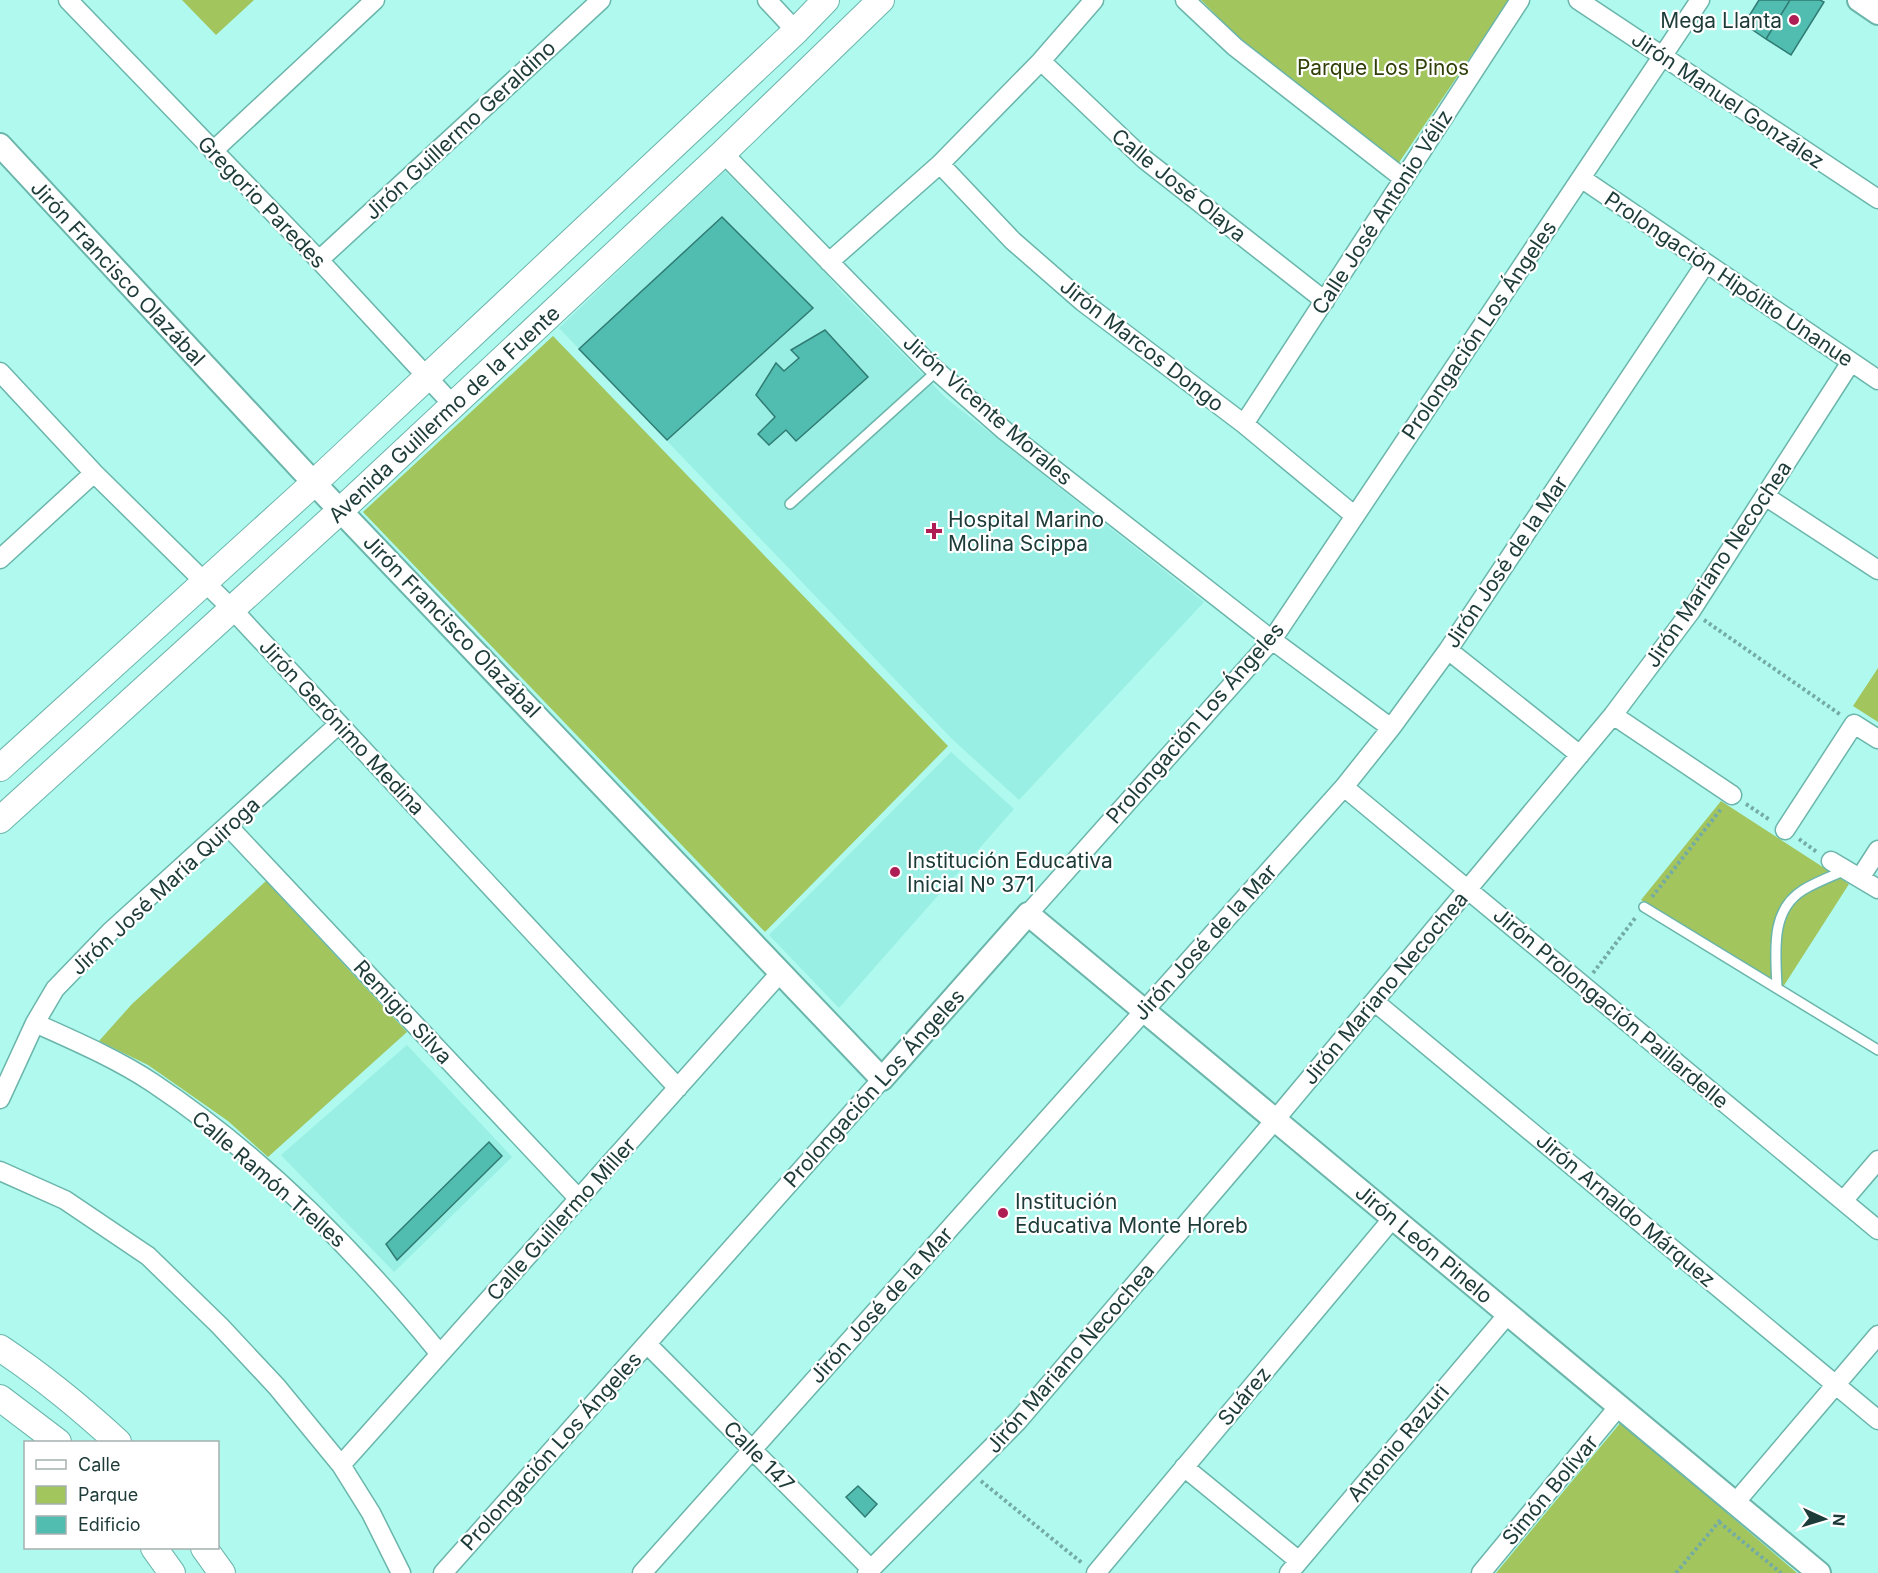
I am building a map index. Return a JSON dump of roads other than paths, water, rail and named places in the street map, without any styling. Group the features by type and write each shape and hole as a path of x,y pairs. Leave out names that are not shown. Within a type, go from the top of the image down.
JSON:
{"main road":[{"name":"Avenida Guillermo de la Fuente","path":"0,768 314,483 796,31 826,0"},
{"name":"Avenida Guillermo de la Fuente","path":"0,820 341,510 723,153 881,0"},
{"path":"0,1348 28,1366 85,1412 116,1441"},
{"path":"0,1398 55,1441"},
{"path":"155,1549 172,1573"},
{"path":"205,1549 222,1573"}],"street":[{"name":"Gregorio Paredes","path":"68,0 319,260 453,405"},
{"path":"213,151 375,0"},
{"name":"Jirón Guillermo Geraldino","path":"319,260 601,0"},
{"path":"767,0 796,31"},
{"path":"829,262 940,164 1041,61 1094,0"},
{"path":"1185,0 1235,47 1404,179"},
{"name":"Calle José Antonio Véliz","path":"1244,424 1520,0"},
{"name":"Jirón Manuel González","path":"1578,0 1878,199"},
{"name":"Prolongación Los Ángeles","path":"443,1573 1272,640 1700,0"},
{"path":"1859,0 1878,13"},
{"name":"Calle José Olaya","path":"1041,61 1144,159 1325,301"},
{"name":"Jirón Francisco Olazábal","path":"0,145 314,483 882,1079"},
{"name":"Jirón Vicente Morales","path":"723,153 937,371 1005,431 1272,640 1392,728"},
{"name":"Jirón Marcos Dongo","path":"940,164 1021,249 1083,302 1244,424 1355,516"},
{"name":"Prolongación Hipólito Unanue","path":"1581,178 1878,380"},
{"name":"Jirón José de la Mar","path":"642,1573 1344,787 1392,728 1448,650 1706,263"},
{"name":"Jirón Mariano Necochea","path":"869,1571 1018,1421 1375,1002 1613,715 1691,611 1851,362"},
{"name":"Jirón Gerónimo Medina","path":"0,372 94,473 232,609 678,1088"},
{"path":"0,559 94,473"},
{"path":"1765,495 1878,570"},
{"path":"1448,650 1580,755"},
{"path":"1613,715 1732,795"},
{"name":"Jirón José María Quiroga","path":"0,1099 35,1023 55,989 110,932 339,724"},
{"path":"1785,830 1854,724 1878,739"},
{"name":"Jirón Prolongación Paillardelle","path":"1344,787 1878,1230"},
{"name":"Remigio Silva","path":"228,826 579,1199"},
{"path":"1878,850 1846,870 1878,889"},
{"name":"Jirón León Pinelo","path":"1028,914 1819,1573"},
{"name":"Calle Guillermo Miller","path":"341,1465 781,972"},
{"name":"Jirón Arnaldo Márquez","path":"1375,1002 1878,1419"},
{"name":"Calle Ramón Trelles","path":"35,1023 87,1047 152,1082 221,1132 352,1252 440,1354"},
{"path":"1843,1201 1878,1160"},
{"path":"0,1170 65,1200 148,1256 220,1326 261,1369 341,1465 371,1513 401,1573"},
{"name":"Suárez","path":"1090,1569 1184,1467 1393,1218"},
{"name":"Antonio Razuri","path":"1294,1567 1508,1314"},
{"path":"1735,1503 1878,1335"},
{"name":"Calle 147","path":"647,1344 753,1449 869,1571"},
{"name":"Simón Bolívar","path":"1481,1573 1619,1406"},
{"path":"1184,1467 1294,1567"}],"lane":[{"path":"790,504 937,371"},
{"path":"1777,988 1778,921 1802,891 1846,870"},
{"path":"1644,908 1878,1050"}],"place":[{"name":"Mega Llanta","path":"1794,20"},
{"name":"Hospital Marino Molina Scippa","path":"934,531"},
{"name":"Institución Educativa Inicial Nº 371","path":"895,872"},
{"name":"Institución Educativa Monte Horeb","path":"1003,1213"}],"park label":[{"name":"Parque Los Pinos","path":"1383,67"}]}
